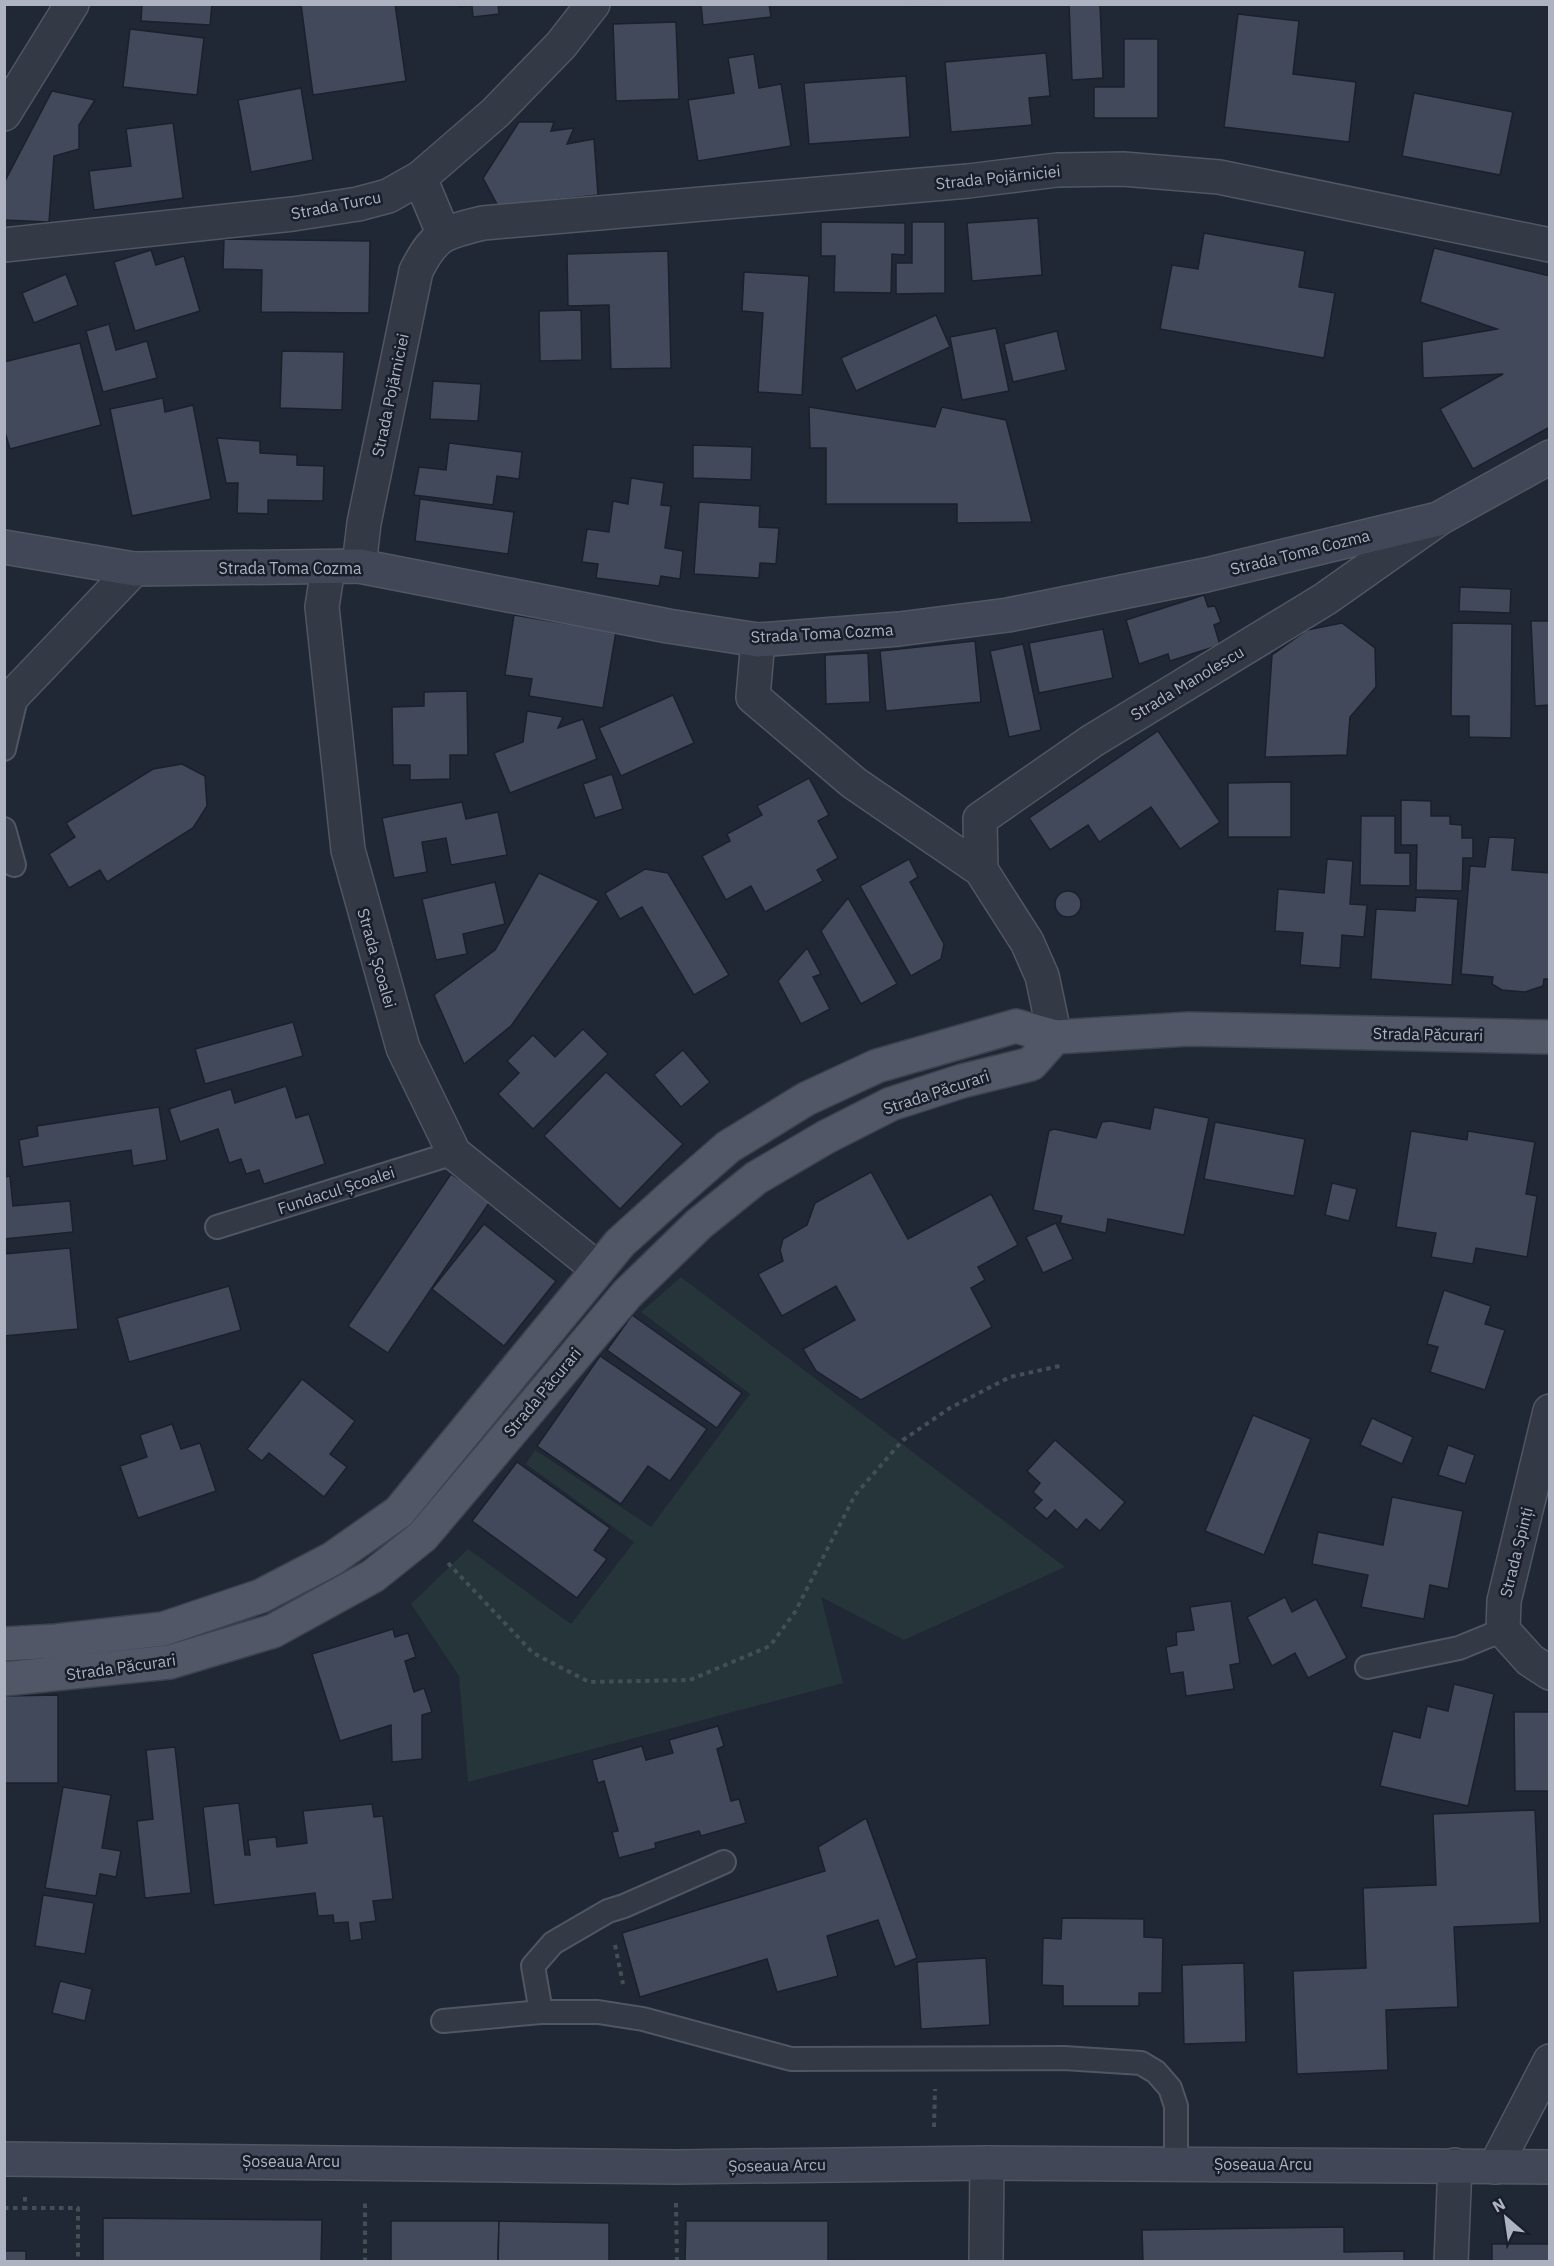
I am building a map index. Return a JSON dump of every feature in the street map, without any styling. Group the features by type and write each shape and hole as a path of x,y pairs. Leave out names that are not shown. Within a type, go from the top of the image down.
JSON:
{"main road":[{"name":"Strada Păcurari","path":"4,1644 56,1641 163,1629 261,1596 332,1559 399,1512 620,1243 728,1147 806,1099 877,1066 1016,1026 1055,1037 1189,1029 1550,1037"},
{"name":"Strada Păcurari","path":"4,1679 170,1662 273,1631 373,1576 423,1536 627,1294 699,1224 748,1185 826,1137 891,1104 962,1081 1031,1064 1055,1037"}],"street":[{"path":"4,114 72,4"},
{"name":"Strada Turcu","path":"4,245 293,214 347,206 388,196 420,178 495,113 561,45 593,4"},
{"name":"Strada Pojărniciei","path":"343,567 364,523 416,271 426,250 443,233 483,223 968,181 1057,170 1123,169 1219,177 1550,245"},
{"path":"420,178 443,233"},
{"name":"Strada Toma Cozma","path":"4,547 134,569 343,567 668,626 758,640 899,629 1008,615 1206,575 1438,519 1550,457"},
{"name":"Strada Manolescu","path":"981,870 980,819 1092,741 1325,600 1438,519"},
{"name":"Strada Școalei","path":"343,567 322,606 348,850 403,1048 454,1153 598,1269"},
{"path":"11,700 134,569"},
{"path":"758,640 753,698 854,783 981,870 1027,942 1042,976 1055,1037"},
{"name":"Strada Spinți","path":"1503,1630 1504,1601 1550,1411"},
{"path":"1503,1630 1530,1660 1550,1674"},
{"path":"1495,2167 1550,2061"},
{"name":"Șoseaua Arcu","path":"4,2159 676,2167 933,2163 1176,2163 1550,2167"},
{"path":"986,2262 987,2163"},
{"path":"1451,2262 1455,2165"}],"lane":[{"path":"4,749 11,700"},
{"path":"4,829 14,865"},
{"name":"Fundacul Școalei","path":"217,1227 454,1153"},
{"path":"1367,1667 1459,1648 1503,1630"},
{"path":"541,2012 533,1966 553,1942 608,1911 724,1862"},
{"path":"444,2021 541,2012 598,2012 630,2017 791,2059 1064,2058 1141,2063 1156,2072 1170,2088 1176,2106 1176,2163"}],"path":[{"path":"423,1536 533,1653 589,1682 690,1680 770,1646 795,1612 855,1495 903,1440 950,1407 1010,1377 1064,1365"},
{"path":"608,1911 630,2017"},
{"path":"933,2163 935,2059"},
{"path":"366,2162 366,2262"},
{"path":"676,2167 677,2262"},
{"path":"25,2208 26,2190"},
{"path":"4,2208 78,2208 78,2262"}],"shaded area":[{"path":"681,1277 1065,1567 904,1640 821,1597 843,1683 468,1782 459,1676 411,1604 468,1549 571,1624 634,1542 526,1464 535,1450 651,1527 750,1394 641,1312"}],"building":[{"path":"142,4 212,4 210,25 141,21"},
{"path":"301,4 395,4 406,81 313,95"},
{"path":"459,4 498,4 499,14 473,17 472,5 460,7"},
{"path":"701,4 769,4 771,17 703,25"},
{"path":"911,4 996,4 911,6"},
{"path":"1069,4 1100,4 1103,78 1072,80"},
{"path":"1238,14 1299,21 1293,74 1356,82 1349,142 1224,127"},
{"path":"676,22 679,99 616,101 613,24"},
{"path":"130,29 204,38 197,95 123,87"},
{"path":"1124,39 1158,39 1158,118 1094,118 1094,87 1124,87"},
{"path":"1046,53 1050,96 1029,98 1032,125 951,132 945,62"},
{"path":"754,54 759,88 781,84 791,146 698,161 688,100 734,93 728,58"},
{"path":"906,76 910,137 809,144 804,83"},
{"path":"301,88 313,160 251,172 238,100"},
{"path":"52,91 95,100 79,125 79,149 54,156 49,222 4,220 4,183"},
{"path":"1414,93 1513,112 1500,175 1402,156"},
{"path":"519,122 554,122 551,131 574,128 567,144 594,139 598,195 498,206 483,178"},
{"path":"173,123 183,198 94,210 89,171 131,166 126,129"},
{"path":"1038,218 1042,275 972,281 967,223"},
{"path":"821,222 905,223 905,255 892,254 891,293 834,292 835,256 821,256"},
{"path":"912,222 945,222 945,293 896,294 896,263 912,263"},
{"path":"1204,233 1305,251 1299,287 1335,293 1324,358 1160,329 1172,265 1198,269"},
{"path":"224,239 370,241 369,313 261,312 262,270 223,269"},
{"path":"1434,248 1550,276 1550,427 1473,469 1440,409 1503,374 1423,378 1422,342 1497,329 1420,302"},
{"path":"151,250 156,265 184,256 200,311 135,331 114,262"},
{"path":"668,251 671,368 611,369 609,305 568,306 567,254"},
{"path":"744,272 809,276 802,395 758,392 763,313 742,311"},
{"path":"66,274 78,305 34,323 22,293"},
{"path":"581,310 582,360 540,361 539,311"},
{"path":"936,315 950,347 856,391 841,358"},
{"path":"109,324 116,350 147,341 157,378 103,392 86,331"},
{"path":"996,328 1009,391 962,400 950,337"},
{"path":"1057,331 1066,370 1013,382 1004,344"},
{"path":"80,343 101,425 10,449 4,429 4,362"},
{"path":"282,351 344,352 342,410 280,408"},
{"path":"433,381 481,384 478,421 430,419"},
{"path":"163,398 165,412 193,405 211,499 132,516 110,409"},
{"path":"809,407 935,427 942,407 1006,420 1032,522 957,523 957,504 826,504 826,448 810,448"},
{"path":"217,438 260,441 260,453 297,455 297,465 324,466 323,501 268,500 268,514 237,513 238,483 226,483"},
{"path":"449,443 522,452 519,479 497,476 493,505 414,495 419,467 446,470"},
{"path":"693,445 752,447 751,480 693,478"},
{"path":"631,478 664,483 661,505 671,506 665,548 683,551 680,579 661,576 659,586 596,578 598,564 582,562 587,529 609,532 613,501 628,504"},
{"path":"420,499 514,512 508,554 415,541"},
{"path":"699,502 760,506 759,527 779,528 776,564 760,563 759,578 694,574"},
{"path":"1460,587 1511,589 1510,613 1459,611"},
{"path":"1204,595 1208,607 1215,606 1221,622 1214,625 1220,645 1170,661 1168,654 1139,664 1126,620"},
{"path":"514,615 616,632 603,708 529,696 532,679 505,675"},
{"path":"1531,621 1550,621 1550,716 1549,705 1535,706"},
{"path":"1342,623 1375,648 1376,687 1350,717 1347,755 1265,757 1272,655 1307,630"},
{"path":"1452,623 1512,624 1511,738 1469,737 1469,716 1451,716"},
{"path":"1103,629 1113,678 1039,693 1029,643"},
{"path":"975,641 981,702 886,711 880,651"},
{"path":"1023,644 1041,730 1009,737 990,651"},
{"path":"868,653 870,702 826,704 825,655"},
{"path":"467,691 468,755 450,755 450,779 410,780 410,765 393,765 392,707 424,706 424,692"},
{"path":"673,695 694,743 621,776 599,728"},
{"path":"527,711 563,717 558,728 583,719 597,759 510,793 494,753 523,742"},
{"path":"1158,731 1220,822 1180,849 1151,807 1099,842 1088,825 1050,850 1029,818"},
{"path":"182,764 205,776 207,806 193,828 107,882 100,870 69,888 49,854 75,837 66,823 153,769"},
{"path":"612,774 623,809 595,818 583,784"},
{"path":"809,778 829,815 818,821 838,858 817,870 823,881 765,912 751,886 726,900 702,856 730,841 727,834 762,815 757,806"},
{"path":"1291,782 1291,837 1228,837 1228,783"},
{"path":"1401,800 1431,801 1431,816 1450,816 1450,824 1462,825 1462,838 1473,838 1473,858 1463,858 1462,891 1416,890 1417,845 1401,845"},
{"path":"462,802 466,819 498,812 507,855 451,865 446,838 422,842 427,872 394,878 382,818"},
{"path":"1361,816 1395,816 1395,853 1410,853 1410,886 1360,885"},
{"path":"1489,837 1515,838 1512,870 1550,873 1550,979 1544,979 1543,986 1525,992 1502,990 1492,984 1493,977 1461,974 1470,866 1485,867"},
{"path":"909,859 918,877 910,882 944,944 941,959 911,976 860,886"},
{"path":"1327,859 1353,861 1350,904 1367,905 1364,937 1342,935 1340,968 1300,965 1303,933 1275,931 1278,889 1324,893"},
{"path":"645,869 668,873 729,975 694,995 642,907 620,919 605,893"},
{"path":"539,873 599,901 511,1026 464,1064 434,995 495,950"},
{"path":"495,882 505,924 463,934 467,954 436,960 422,899"},
{"path":"1068,891 1077,895 1081,904 1077,913 1068,917 1059,913 1055,904 1059,895"},
{"path":"1416,897 1458,899 1452,985 1371,979 1376,909 1415,911"},
{"path":"848,898 897,984 861,1004 821,931"},
{"path":"807,948 821,974 813,977 830,1009 801,1024 778,981"},
{"path":"293,1022 303,1056 205,1084 195,1049"},
{"path":"583,1029 608,1054 533,1129 498,1094 519,1073 507,1061 533,1035 555,1057"},
{"path":"683,1050 710,1082 681,1107 654,1075"},
{"path":"606,1072 683,1144 620,1209 544,1136"},
{"path":"286,1086 296,1118 309,1114 325,1164 264,1184 259,1170 246,1174 241,1159 229,1163 218,1129 180,1142 169,1109 231,1089 235,1103"},
{"path":"159,1107 167,1160 133,1166 131,1150 23,1167 19,1140 38,1136 37,1126"},
{"path":"1154,1107 1209,1118 1184,1235 1108,1219 1106,1233 1060,1223 1062,1216 1033,1210 1049,1131 1054,1129 1096,1138 1102,1122 1111,1121 1150,1129"},
{"path":"1215,1122 1305,1139 1294,1196 1204,1179"},
{"path":"1411,1131 1467,1140 1468,1131 1535,1142 1526,1194 1537,1196 1527,1257 1476,1248 1473,1264 1431,1257 1436,1233 1396,1227"},
{"path":"871,1172 908,1239 991,1194 1018,1245 978,1267 985,1280 971,1288 992,1327 861,1400 816,1371 803,1349 855,1320 836,1286 782,1316 758,1274 783,1261 780,1250 783,1239 807,1225 815,1203"},
{"path":"451,1174 491,1200 388,1353 348,1326"},
{"path":"10,1176 13,1206 70,1201 73,1232 4,1239 4,1177"},
{"path":"1332,1183 1357,1189 1349,1221 1325,1215"},
{"path":"1056,1223 1073,1259 1043,1273 1026,1237"},
{"path":"484,1224 556,1281 504,1346 432,1289"},
{"path":"70,1248 78,1329 4,1336 4,1254"},
{"path":"229,1286 241,1330 129,1362 117,1318"},
{"path":"1444,1290 1491,1306 1485,1324 1505,1330 1485,1390 1430,1372 1438,1347 1427,1344"},
{"path":"632,1315 742,1393 717,1428 607,1350"},
{"path":"600,1356 707,1429 670,1481 648,1466 621,1504 537,1446"},
{"path":"302,1379 355,1421 330,1454 347,1467 324,1497 269,1453 262,1461 247,1449"},
{"path":"1253,1415 1311,1439 1264,1555 1205,1531"},
{"path":"1372,1418 1413,1437 1402,1464 1360,1445"},
{"path":"172,1424 181,1449 200,1443 216,1491 138,1518 120,1466 147,1457 140,1435"},
{"path":"1055,1440 1125,1502 1100,1531 1086,1519 1077,1530 1055,1510 1047,1519 1034,1508 1042,1500 1033,1492 1040,1483 1027,1471"},
{"path":"1448,1445 1475,1455 1465,1484 1438,1475"},
{"path":"517,1462 610,1528 594,1550 607,1559 577,1598 472,1521"},
{"path":"1392,1497 1463,1511 1448,1589 1430,1585 1424,1619 1361,1607 1368,1575 1312,1564 1318,1532 1383,1545"},
{"path":"1285,1597 1292,1612 1316,1599 1347,1658 1308,1678 1295,1653 1272,1666 1247,1617"},
{"path":"1231,1601 1240,1663 1230,1665 1234,1689 1186,1696 1183,1672 1170,1674 1166,1647 1177,1645 1176,1632 1194,1630 1190,1607"},
{"path":"393,1629 395,1637 408,1633 416,1657 405,1661 414,1692 424,1688 432,1712 422,1715 422,1759 392,1762 391,1725 340,1741 312,1654"},
{"path":"1454,1684 1494,1694 1468,1806 1380,1786 1393,1731 1420,1738 1427,1706 1448,1711"},
{"path":"58,1695 58,1783 4,1783 4,1696"},
{"path":"1514,1712 1550,1712 1550,1791 1515,1791"},
{"path":"718,1726 724,1746 717,1749 731,1801 739,1799 746,1823 701,1836 699,1831 655,1843 656,1848 619,1858 612,1832 618,1831 604,1781 598,1783 592,1760 642,1746 646,1760 673,1753 669,1740"},
{"path":"175,1747 191,1893 145,1898 137,1821 153,1819 146,1750"},
{"path":"63,1787 111,1795 102,1848 121,1851 116,1877 100,1874 96,1896 45,1888"},
{"path":"239,1803 245,1855 250,1855 248,1840 276,1837 277,1847 307,1843 303,1811 372,1804 374,1817 383,1816 393,1899 373,1901 376,1921 360,1923 362,1939 350,1941 348,1922 334,1923 333,1915 318,1916 315,1893 214,1905 203,1807"},
{"path":"1535,1810 1540,1923 1454,1927 1458,2007 1386,2010 1388,2070 1297,2074 1293,1971 1366,1968 1363,1888 1436,1885 1433,1814"},
{"path":"866,1818 917,1958 895,1967 878,1920 827,1936 838,1976 777,1992 767,1959 640,1997 622,1933 825,1871 818,1847"},
{"path":"43,1895 94,1903 85,1954 35,1946"},
{"path":"1062,1918 1144,1919 1144,1937 1163,1938 1162,1993 1139,1993 1139,2006 1063,2006 1063,1986 1042,1985 1043,1938 1061,1939"},
{"path":"986,1958 990,2025 921,2029 917,1962"},
{"path":"1244,1963 1246,2042 1184,2044 1182,1965"},
{"path":"60,1981 92,1989 85,2021 52,2013"},
{"path":"103,2218 322,2220 321,2262 103,2262"},
{"path":"391,2221 499,2221 498,2262 391,2262"},
{"path":"499,2221 609,2223 609,2262 498,2262"},
{"path":"686,2221 828,2221 828,2260 912,2262 685,2262"},
{"path":"1344,2227 1344,2252 1404,2251 1404,2262 1143,2262 1142,2230"},
{"path":"1492,2244 1550,2244 1550,2262 1492,2262"},
{"path":"4,2251 26,2251 26,2262 4,2262"}]}
